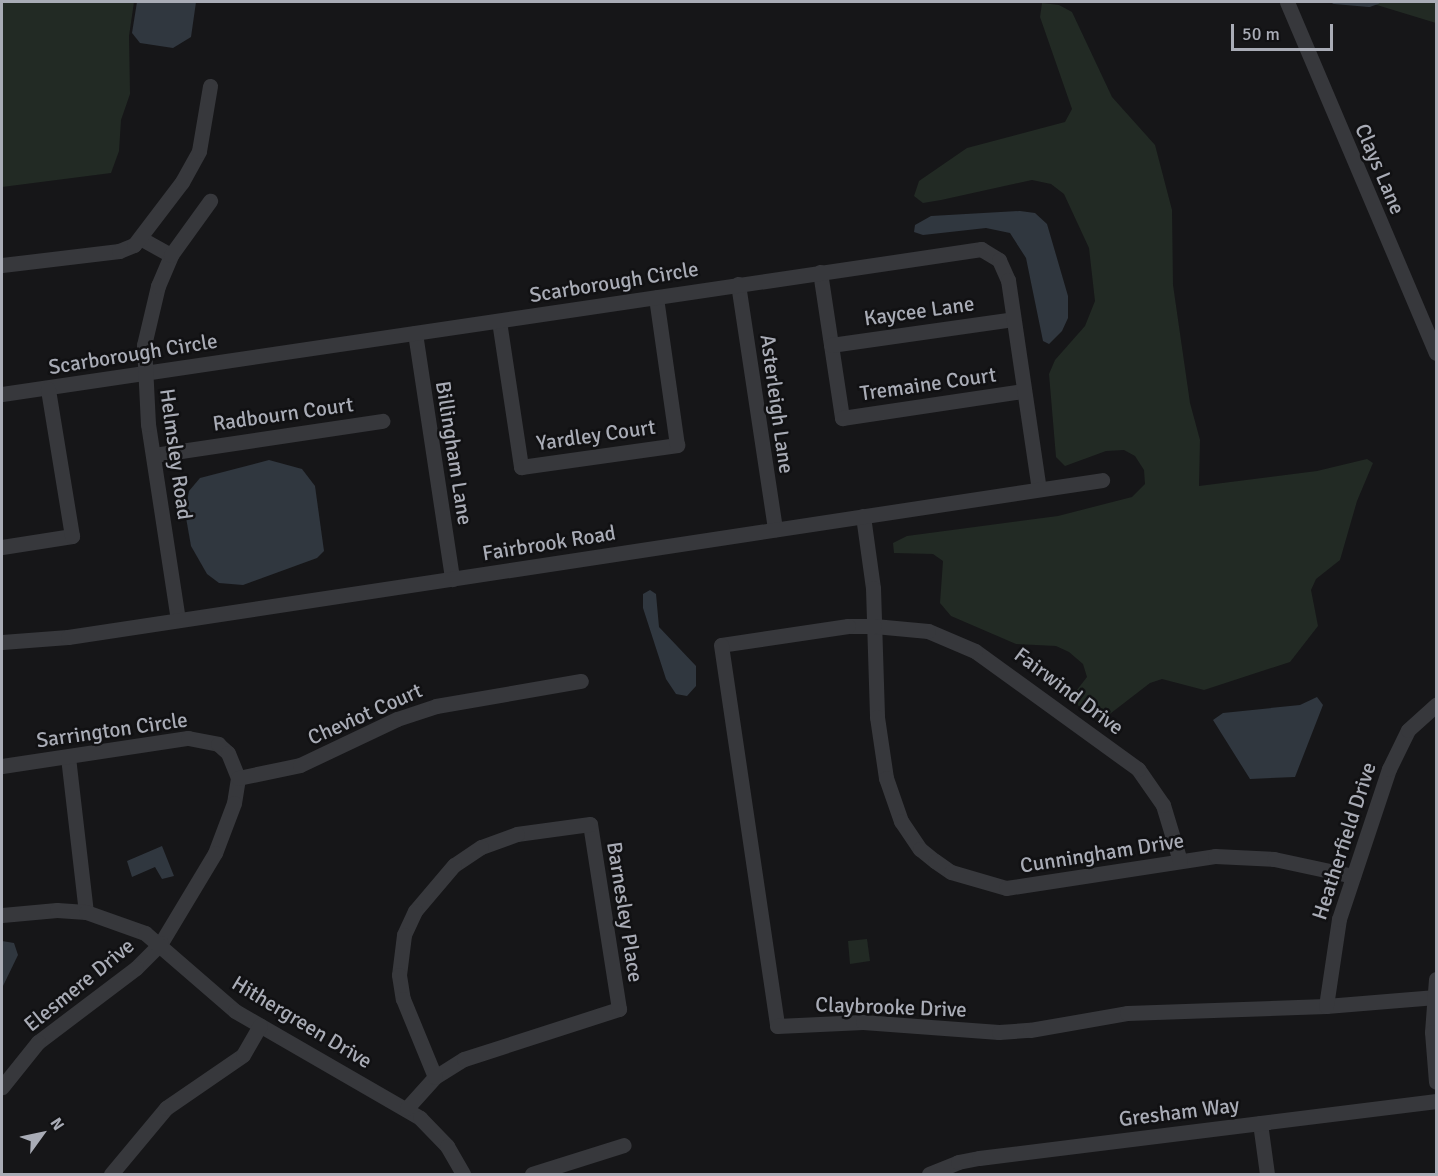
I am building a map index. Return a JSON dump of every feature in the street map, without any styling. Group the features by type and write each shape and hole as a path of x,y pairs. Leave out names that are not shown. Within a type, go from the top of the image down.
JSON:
{"street":[{"name":"Clays Lane","path":"1287,2 1437,353"},
{"path":"2,265 119,250 140,238 182,182 199,151 210,86"},
{"name":"Helmsley Road","path":"178,620 144,373 150,315 171,255 210,201"},
{"path":"140,238 171,255"},
{"name":"Scarborough Circle","path":"2,394 981,249 992,253 1004,269 1038,489"},
{"name":"Tremaine Court","path":"820,272 842,418 1023,391"},
{"name":"Asterleigh Lane","path":"738,284 775,529"},
{"name":"Yardley Court","path":"499,321 521,468 677,445 656,297"},
{"name":"Kaycee Lane","path":"831,345 1013,319"},
{"name":"Billingham Lane","path":"415,333 452,579"},
{"path":"2,547 72,536 48,388"},
{"name":"Radbourn Court","path":"154,454 382,421"},
{"name":"Fairbrook Road","path":"2,642 68,637 1102,480"},
{"name":"Cunningham Drive","path":"863,516 874,626 877,717 886,778 901,821 920,849 934,861 951,872 1006,888 1215,856 1265,858 1353,876"},
{"name":"Claybrooke Drive","path":"874,626 848,626 721,645 777,1026 862,1022 999,1032 1137,1012 1326,1006 1435,998"},
{"name":"Fairwind Drive","path":"874,626 928,631 975,651 1072,724 1124,757 1152,786 1163,805 1180,861"},
{"name":"Cheviot Court","path":"238,778 300,765 421,710 470,697 581,681"},
{"name":"Heatherfield Drive","path":"1326,1006 1334,941 1353,876 1397,749 1408,730 1437,705"},
{"name":"Sarrington Circle","path":"2,766 188,738 205,739 228,753 238,778"},
{"path":"68,757 86,912"},
{"path":"161,943 215,853 234,803 238,778"},
{"name":"Barnesley Place","path":"407,1108 435,1077 481,1052 619,1009 590,824 517,834 481,847 447,871 415,911 404,935 399,975 403,999 435,1077"},
{"name":"Hithergreen Drive","path":"2,915 57,910 86,912 125,924 161,943 218,997 260,1026 407,1108 434,1130 463,1174"},
{"name":"Elesmere Drive","path":"2,1087 38,1042 136,968 161,943"},
{"path":"1437,979 1435,998 1437,1082"},
{"path":"115,1173 165,1108 243,1055 260,1026"},
{"name":"Gresham Way","path":"928,1174 958,1161 1437,1101"},
{"path":"1260,1123 1267,1174"},
{"path":"532,1174 624,1145"}],"shaded area":[{"path":"2,2 134,2 129,36 130,94 121,120 119,151 111,173 2,187"},
{"path":"137,2 196,2 191,37 173,48 140,43 132,33"},
{"path":"1367,2 1436,2 1436,23"},
{"path":"1042,3 1059,5 1072,12 1112,97 1155,145 1172,210 1173,285 1190,403 1200,440 1199,486 1317,471 1367,459 1373,463 1357,501 1340,560 1316,579 1311,590 1318,626 1290,662 1204,690 1162,679 1150,683 1102,720 1074,703 1073,695 1087,677 1083,664 1069,652 1056,646 1016,644 951,616 940,603 943,561 933,554 894,553 893,543 907,536 1058,516 1132,497 1145,484 1144,470 1135,456 1124,450 1106,451 1065,466 1056,457 1049,374 1055,360 1085,326 1095,301 1089,248 1064,194 1051,184 1032,180 923,203 914,196 919,181 967,148 1065,122 1072,109 1040,17"},
{"path":"1020,211 1035,213 1047,224 1068,296 1068,318 1062,331 1049,344 1043,341 1026,258 1010,233 986,228 923,235 914,232 915,225 931,216"},
{"path":"269,460 302,469 315,486 324,551 317,558 243,585 219,583 207,574 191,546 185,512 189,491 200,478"},
{"path":"650,590 656,594 659,627 696,666 696,686 687,696 676,694 666,679 643,608 643,594"},
{"path":"1317,697 1323,705 1295,777 1250,779 1213,720 1223,713 1300,705"},
{"path":"162,846 174,876 162,879 155,867 132,877 127,861"},
{"path":"867,939 870,961 850,964 848,941"},
{"path":"2,941 14,943 18,955 2,988"}],"waterway":[{"path":"1334,2 1369,5 1378,2"}]}
